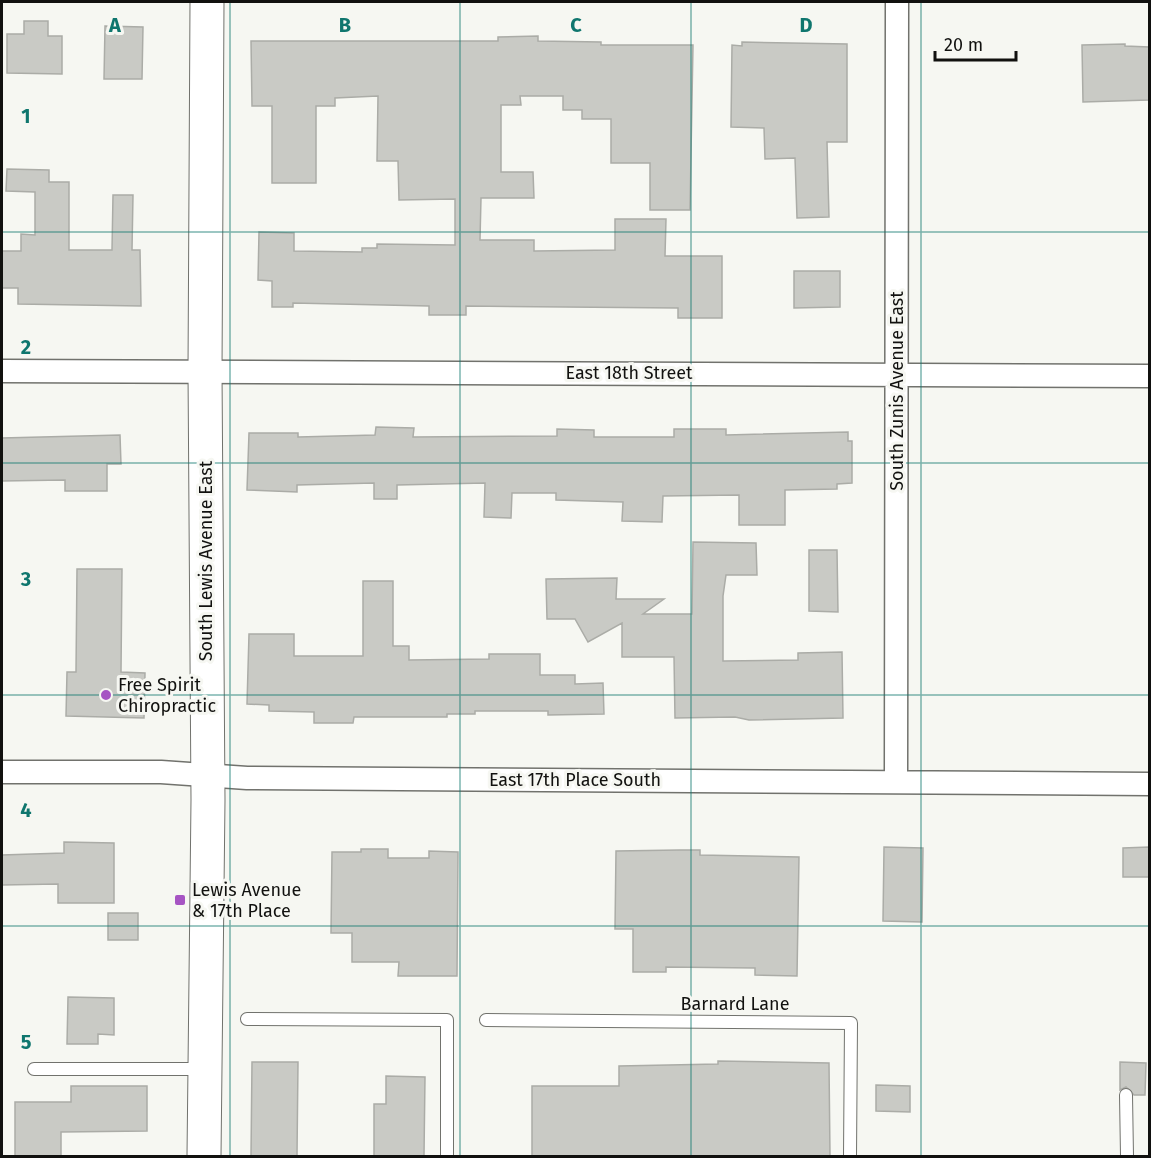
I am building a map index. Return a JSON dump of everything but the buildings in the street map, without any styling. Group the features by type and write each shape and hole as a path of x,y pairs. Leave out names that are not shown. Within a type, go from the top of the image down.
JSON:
{"main road":[{"name":"South Lewis Avenue East","path":"204,1156 208,776 205,371 207,2"}],"street":[{"name":"South Zunis Avenue East","path":"896,781 897,2"},
{"name":"East 18th Street","path":"2,371 1149,376"},
{"name":"East 17th Place South","path":"2,772 161,772 247,778 1149,784"}],"lane":[{"path":"246,1019 447,1020 447,1156"},
{"name":"Barnard Lane","path":"486,1020 851,1023 850,1156"},
{"path":"34,1069 205,1069"},
{"path":"1126,1095 1127,1156"}],"place":[{"name":"Free Spirit Chiropractic","path":"106,695"},
{"name":"Lewis Avenue & 17th Place","path":"180,900"}]}
